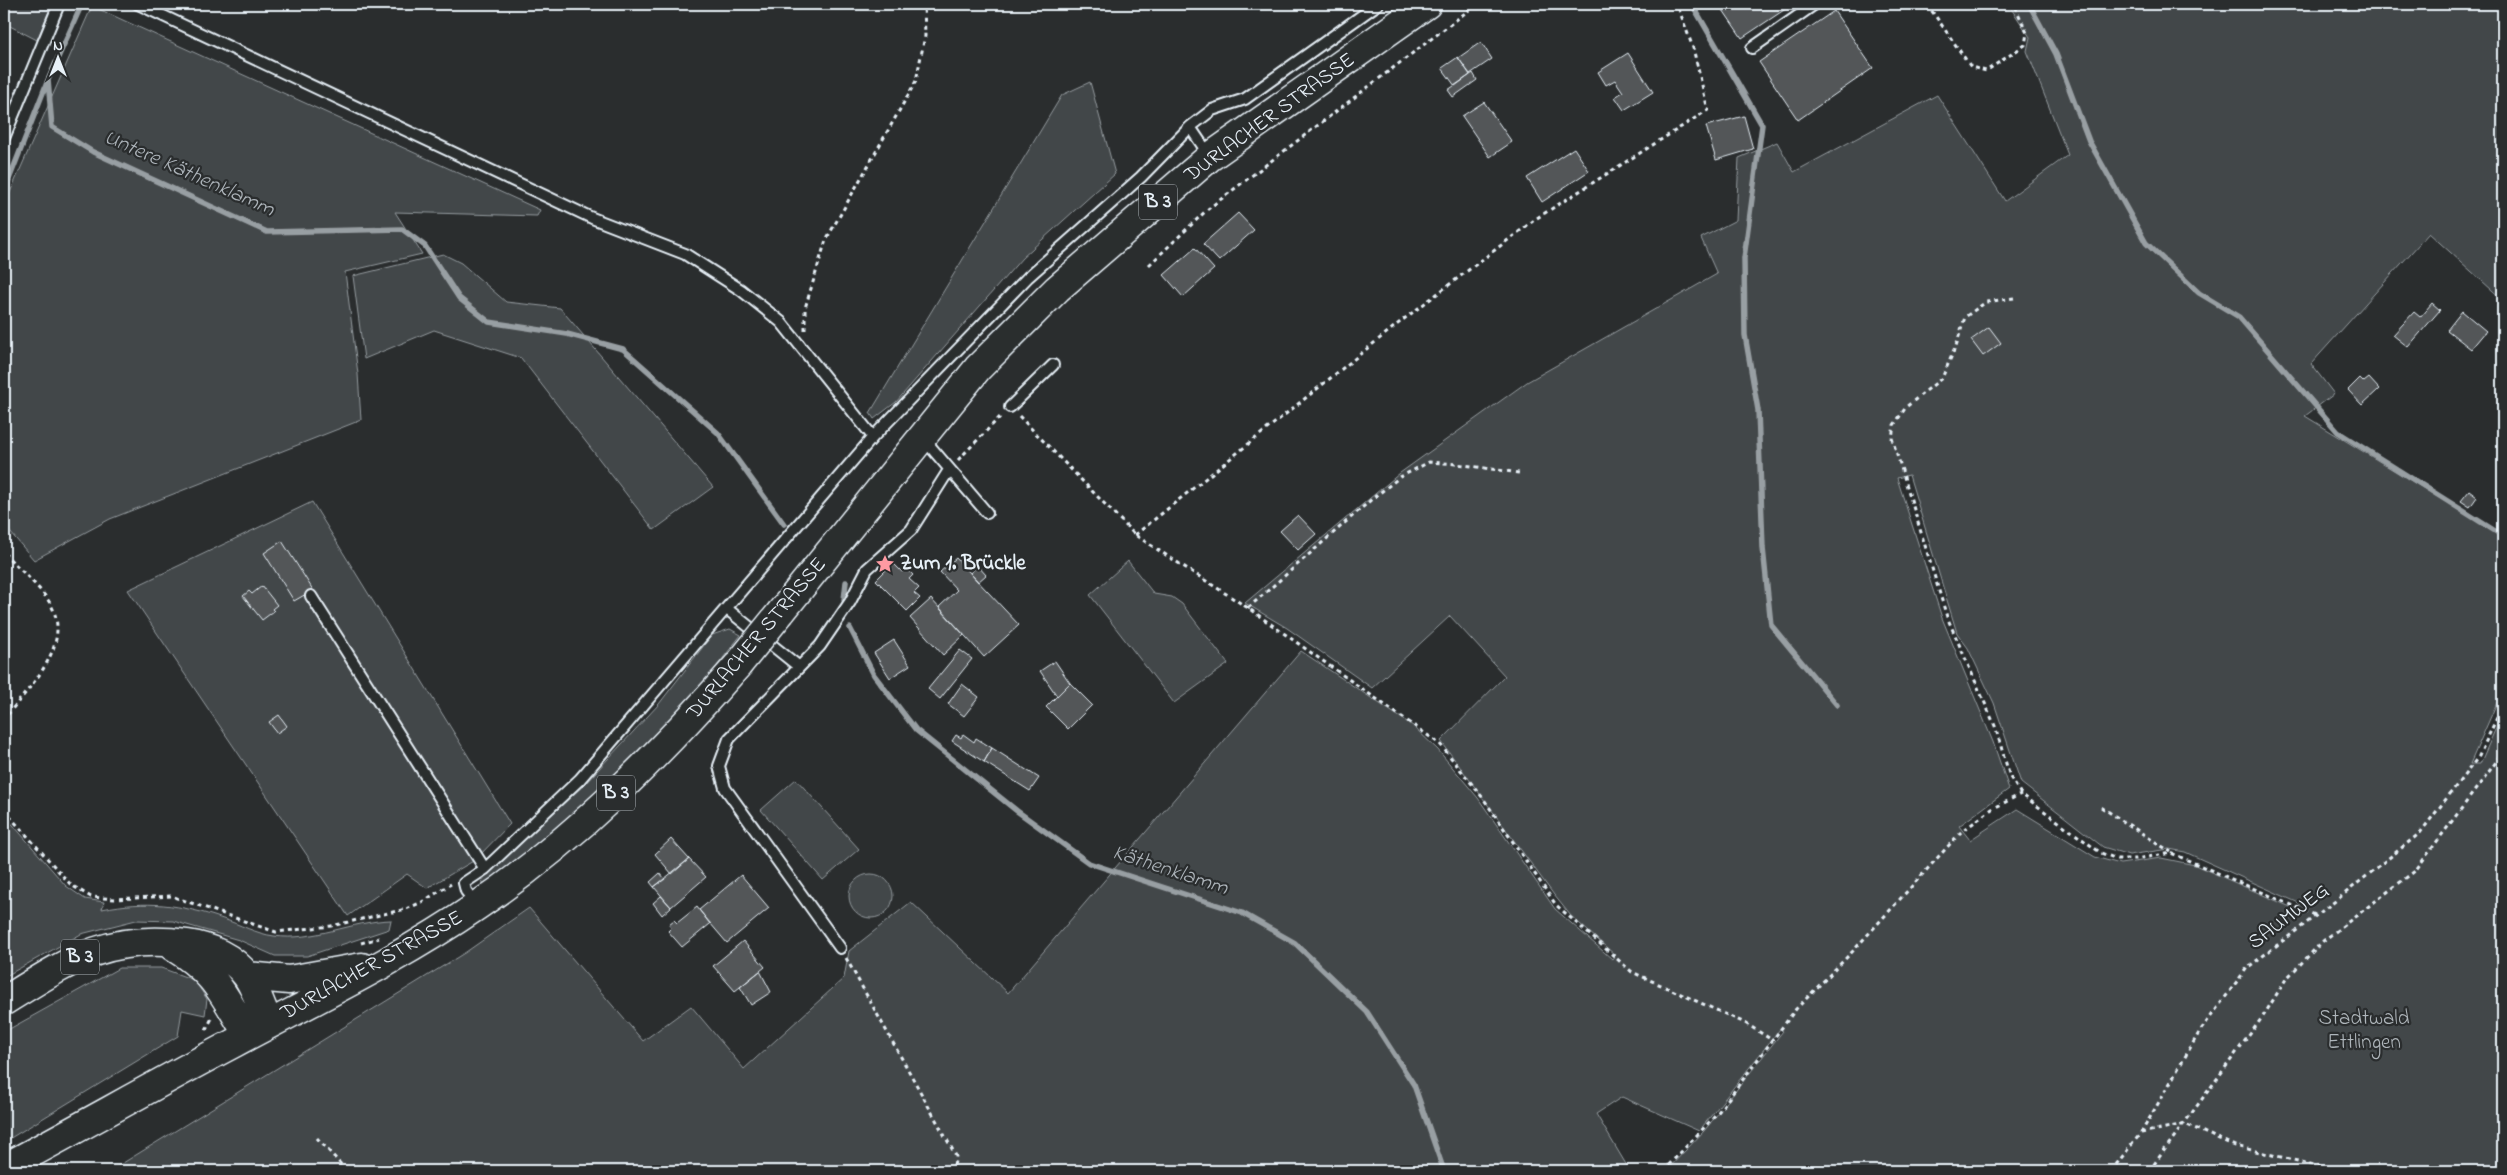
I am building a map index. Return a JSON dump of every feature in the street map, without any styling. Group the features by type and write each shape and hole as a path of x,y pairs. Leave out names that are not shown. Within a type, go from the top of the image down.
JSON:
{"main road":[{"name":"DURLACHER STRASSE","path":"4,1168 258,1030 385,964 478,906 585,822 647,764 738,665 978,368 1057,289 1210,157 1427,4"},
{"name":"B 3","path":"4,1002 61,966 102,948 137,941 165,941"},
{"path":"165,941 194,945 217,952 239,967 247,976 258,1030"},
{"path":"165,941 195,960 258,1030"},
{"path":"247,976 289,980 345,969 385,964"}],"lane":[{"path":"4,138 59,4"},
{"path":"138,4 592,218 685,254 741,290 781,322 873,438"},
{"path":"478,906 466,892 464,883 486,868 580,779 873,438 1028,277 1141,177 1190,127 1212,110 1245,99 1378,4"},
{"path":"1752,48 1815,4"},
{"path":"1190,127 1210,157"},
{"path":"1010,407 1054,365"},
{"path":"922,437 987,512"},
{"path":"840,948 725,788 719,766 729,739 798,666 820,646 850,602 867,569 911,530 949,470"},
{"path":"311,596 486,868"},
{"path":"727,609 798,666"}],"path":[{"path":"805,353 805,308 826,240 916,80 925,36 924,4"},
{"path":"1149,265 1208,209 1477,4"},
{"path":"1134,535 1404,319 1537,218 1708,110 1694,48 1677,4"},
{"path":"1928,4 1971,67 1986,71 2025,45 2027,33 2014,4"},
{"path":"2014,298 1986,302 1965,316 1956,346 1942,378 1906,407 1894,425 1892,438 1947,618 1995,726 2010,777 2021,794 2101,853 2117,859 2136,859 2171,853"},
{"path":"949,470 1010,407 1134,535 1248,608 1440,744 1483,798 1556,905 1632,972 1745,1023 1772,1040"},
{"path":"1248,608 1372,499 1400,477 1429,462 1519,473"},
{"path":"4,552 48,601 58,624 56,642 47,665 4,719"},
{"name":"SAUMWEG","path":"2111,1171 2141,1133 2200,1031 2246,968 2420,833 2479,756 2503,705"},
{"path":"2149,1171 2264,1015 2286,979 2323,941 2415,871 2496,762 2503,749"},
{"path":"1663,1171 1716,1115 1796,1009 1853,952 1960,833 1992,808 2021,794"},
{"path":"2101,807 2171,853 2315,915"},
{"path":"4,810 71,885 91,897 115,899 171,896 276,932 331,926 406,909 422,902 452,883 464,883"},
{"path":"840,948 956,1156 954,1171"},
{"path":"2141,1133 2185,1124 2235,1146 2339,1171"},
{"path":"317,1138 346,1171"}],"green space":[{"path":"4,4 52,4 37,40 4,23"},
{"name":"Stadtwald Ettlingen","path":"2008,4 2503,4 2503,300 2429,233 2311,364 2334,394 2305,416 2503,537 2503,689 2470,764 2480,764 2503,712 2503,1171 1666,1171 1704,1131 1783,1031 1780,1029 1699,1131 1622,1097 1596,1114 1630,1171 110,1171 466,952 529,908 643,1041 691,1006 744,1069 844,978 849,951 911,902 1008,993 1301,651 1413,726 1438,750 1478,798 1555,909 1612,959 1615,955 1571,916 1554,895 1441,741 1505,676 1450,616 1372,688 1287,628 1245,603 1400,473 1527,382 1717,274 1701,238 1736,220 1739,158 1777,142 1794,172 1937,95 2005,201 2068,155 2027,51 2030,37","holes":["1909,475 1957,633 1968,648 1994,703 2021,783 2103,847 2129,855 2169,849 2185,852 2301,904 2295,909 2195,865 2161,858 2120,864 2095,857 2017,809 1970,840 1959,826 2009,789 1993,742 1942,618 1897,478"]},
{"path":"92,6 540,210 537,216 395,212 422,254 345,272 358,374 361,420 110,519 34,560 4,525 4,206"},
{"path":"1090,82 1115,174 1022,258 896,402 874,419 870,413 1062,95"},
{"path":"443,254 461,263 506,302 560,308 713,487 654,530 521,358 434,330 364,359 353,276"},
{"path":"312,502 510,824 475,860 427,888 407,874 348,916 128,590"},
{"path":"1128,561 1154,594 1172,597 1182,604 1228,664 1174,703 1090,595"},
{"path":"730,629 741,635 691,698 640,754 543,841 492,881 484,884 482,881 487,874 583,786 659,704 712,635"},
{"path":"796,779 859,849 823,880 761,810"},
{"path":"7,818 66,886 85,899 104,902 102,909 149,904 178,907 207,914 274,936 289,937 318,934 376,921 391,920 389,929 307,956 275,956 239,940 173,921 136,920 81,934 4,977 4,823"},
{"path":"875,874 887,880 892,887 892,905 887,912 880,917 867,918 859,915 852,908 849,892 852,884 859,877"},
{"path":"119,968 161,968 194,980 207,999 205,1015 182,1010 178,1036 4,1142 4,1032"}],"building":[{"path":"1719,4 1793,4 1742,38"},
{"path":"1834,11 1873,68 1798,120 1759,62"},
{"path":"1481,42 1492,59 1470,74 1458,58"},
{"path":"1628,53 1653,92 1624,110 1615,97 1623,92 1615,80 1606,85 1598,72"},
{"path":"1458,57 1470,75 1455,86 1442,68"},
{"path":"1473,73 1477,80 1453,97 1448,90"},
{"path":"1484,102 1512,142 1490,157 1462,116"},
{"path":"1744,116 1753,149 1716,160 1706,126"},
{"path":"1574,148 1589,171 1542,202 1527,178"},
{"path":"1238,213 1254,230 1219,261 1203,244"},
{"path":"1195,248 1214,269 1183,297 1164,275"},
{"path":"2432,303 2440,310 2408,347 2393,335 2414,312 2420,317"},
{"path":"2462,311 2486,331 2471,349 2447,330"},
{"path":"1989,327 2001,343 1983,356 1971,340"},
{"path":"2360,378 2364,382 2369,378 2379,389 2362,405 2348,390"},
{"path":"2469,491 2477,497 2470,507 2461,501"},
{"path":"1298,515 1316,534 1298,550 1280,531"},
{"path":"282,541 313,590 294,601 264,553"},
{"path":"956,558 1019,625 984,657 939,607 957,590 940,572"},
{"path":"893,563 902,572 906,568 913,575 909,579 919,588 914,593 920,598 907,611 876,580"},
{"path":"978,566 986,575 978,582 970,573"},
{"path":"262,586 277,605 272,609 274,611 262,620 243,596 249,591 252,594"},
{"path":"931,599 964,635 943,655 910,618"},
{"path":"894,640 910,665 890,678 874,653"},
{"path":"960,650 972,659 940,699 928,689"},
{"path":"1055,661 1070,683 1057,696 1040,671"},
{"path":"1070,683 1092,705 1068,729 1046,707"},
{"path":"962,684 979,697 964,716 948,704"},
{"path":"279,715 287,726 277,733 269,722"},
{"path":"963,734 974,742 976,738 992,748 984,762 952,741 956,735 961,738"},
{"path":"992,748 1039,778 1030,791 984,762"},
{"path":"671,839 689,859 672,874 655,854"},
{"path":"689,859 706,877 671,907 654,887"},
{"path":"660,873 665,879 654,887 650,882"},
{"path":"741,875 769,908 727,943 699,910"},
{"path":"661,896 671,907 662,915 653,903"},
{"path":"697,907 710,924 682,947 668,931 671,928 669,924 674,920 677,923"},
{"path":"743,941 765,967 735,991 713,966"},
{"path":"760,971 771,992 751,1005 740,987"}],"waterway":[{"path":"4,192 48,80 82,4"},
{"path":"1692,4 1762,125 1744,258 1745,335 1758,410 1763,548 1771,625 1837,705"},
{"path":"2029,4 2056,54 2089,141 2146,243 2199,293 2239,317 2338,432 2503,536"},
{"name":"Untere Käthenklamm","path":"48,80 52,127 93,152 267,232 402,229 425,246 459,298 489,322 567,334 623,349 718,433 784,524"},
{"name":"Käthenklamm","path":"844,600 846,582"},
{"name":"Käthenklamm","path":"850,628 874,675 916,730 1017,811 1089,863 1242,913 1295,943 1367,1012 1414,1085 1444,1171"}],"place":[{"name":"Zum 1. Brückle","path":"885,564"}]}
